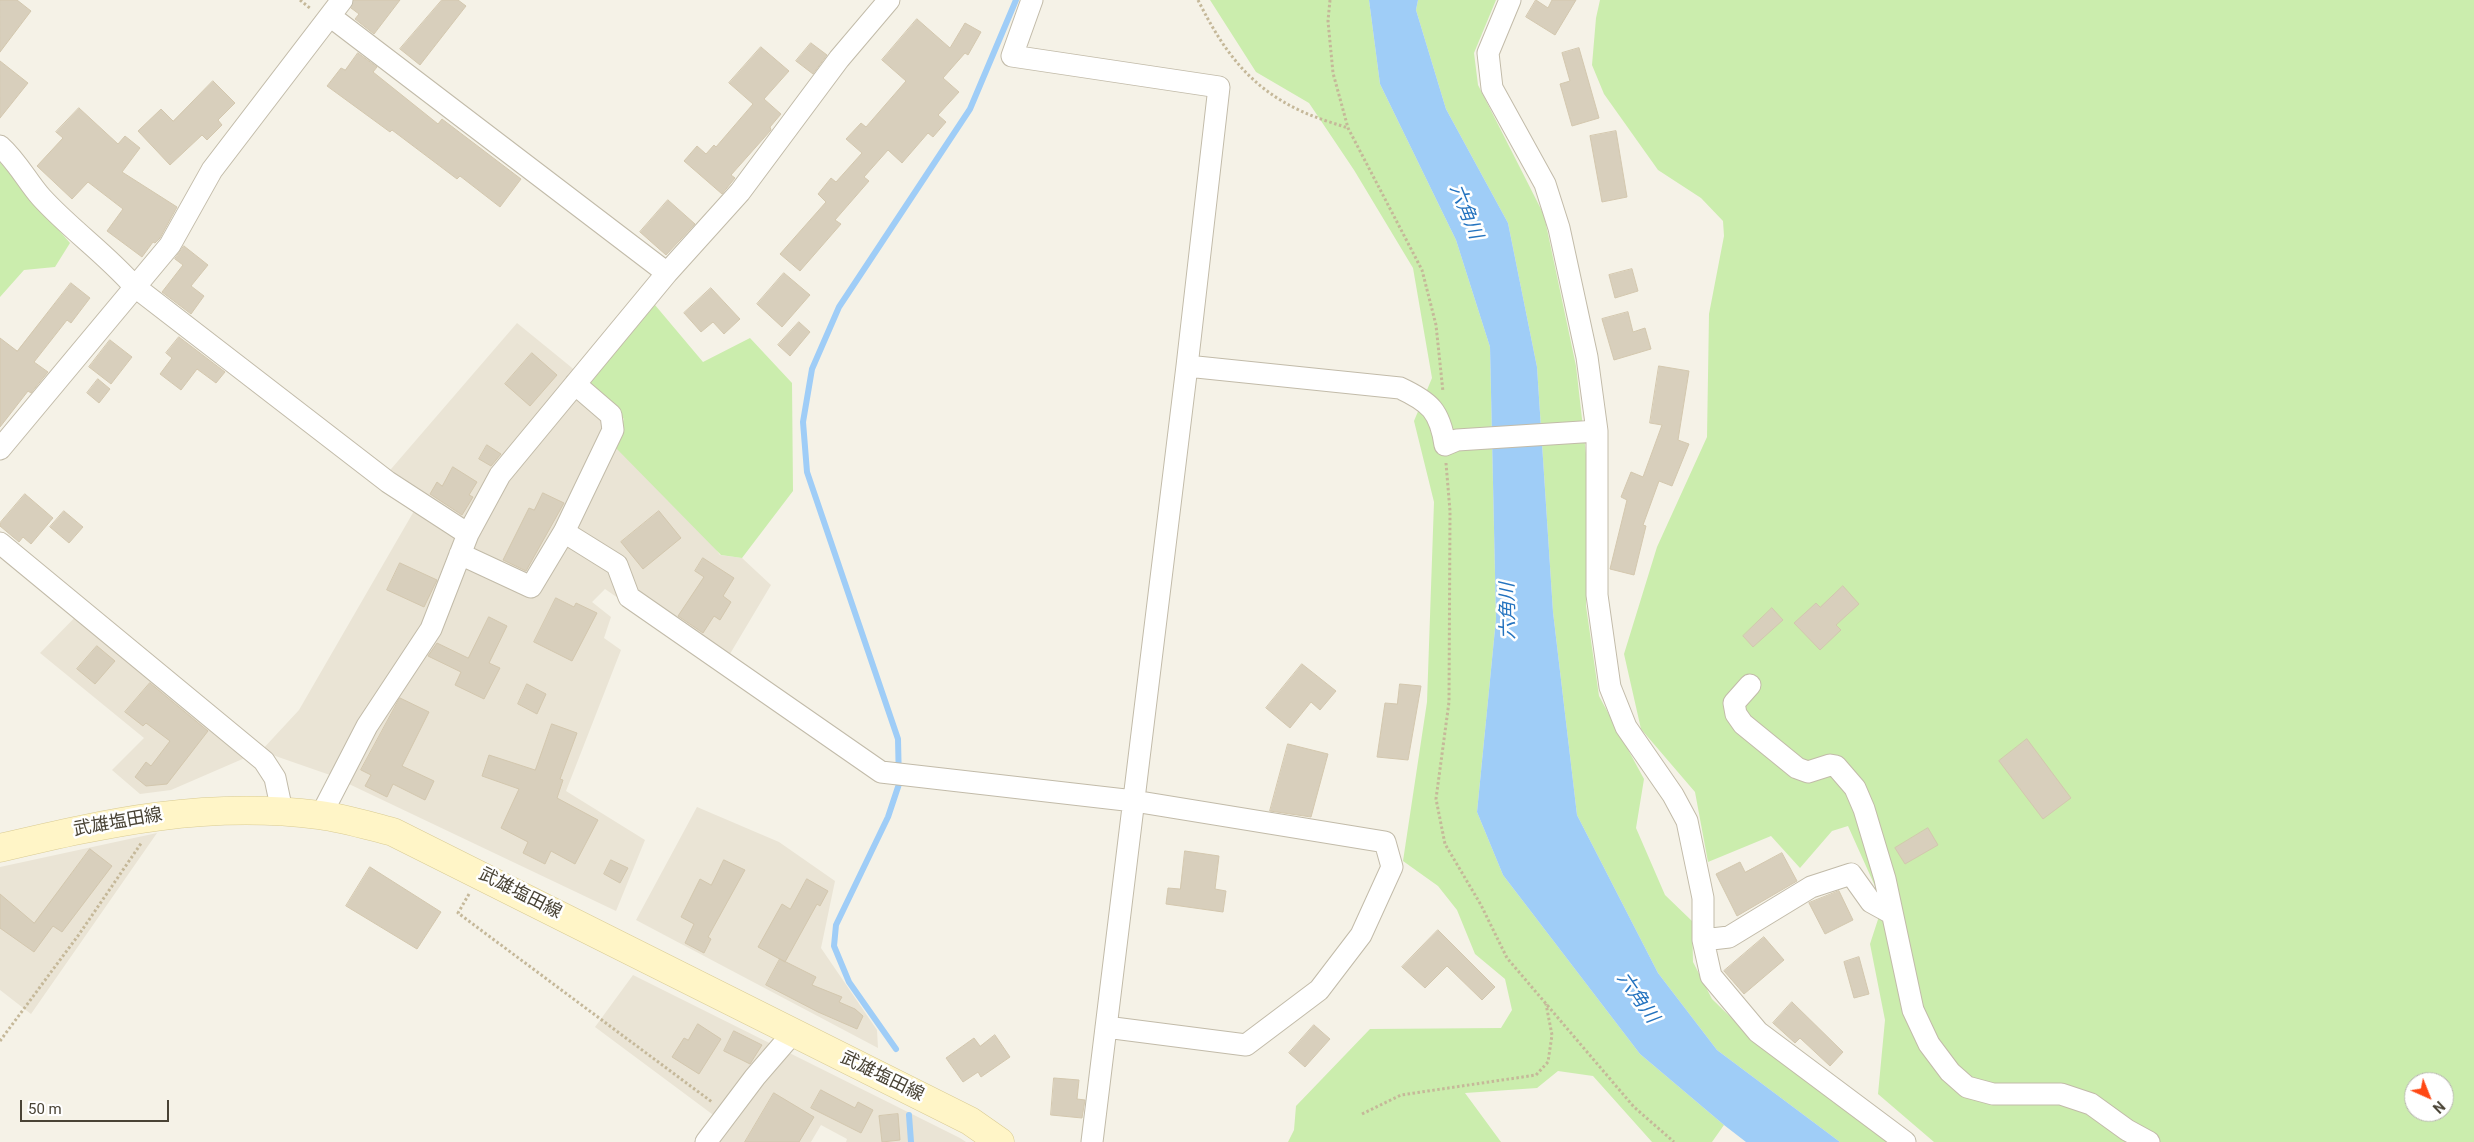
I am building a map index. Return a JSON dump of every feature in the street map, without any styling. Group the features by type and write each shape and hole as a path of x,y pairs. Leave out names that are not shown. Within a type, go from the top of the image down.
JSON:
{"main road":[{"name":"武雄塩田線","path":"0,848 81,829 161,814 225,810 321,815 393,832 481,874 792,1033 970,1121 1000,1142"}],"street":[{"path":"321,815 367,726 431,629 468,534 500,475 667,273 740,192 838,60 889,0"},
{"path":"1032,0 1012,56 1219,87 1187,366 1092,1142"},
{"path":"1510,0 1488,53 1492,88 1545,184 1559,228 1587,357 1592,431 1597,595 1610,687 1626,727 1673,795 1687,821 1703,898 1704,940 1711,976 1758,1032 1905,1142"},
{"path":"0,450 134,286 170,245 212,170 336,8 667,273"},
{"path":"0,146 9,154 40,196 113,262 134,286 388,482 468,534"},
{"path":"1187,366 1400,388 1421,398 1442,422 1451,442 1592,431"},
{"path":"460,554 531,587 564,532 613,430 611,415 575,384"},
{"path":"564,532 616,566 629,597 881,772 1134,801 1385,842 1392,867 1361,935 1319,990 1246,1045 1106,1027"},
{"path":"0,543 264,762 275,778 282,812"},
{"path":"1750,685 1734,703 1736,714 1744,724 1797,768 1808,772 1830,765 1836,766 1855,788 1864,809 1885,879 1890,913 1913,1010 1929,1044 1950,1072 1967,1087 1993,1094 2061,1094 2091,1104 2126,1130 2149,1142"},
{"path":"1704,940 1729,937 1811,887 1851,874 1871,902 1890,913"},
{"path":"706,1142 792,1033"}],"path":[{"path":"1198,0 1233,60 1262,88 1301,111 1348,128"},
{"path":"1330,0 1328,20 1333,73 1348,128 1422,270 1436,325 1444,400 1442,422"},
{"path":"1451,442 1448,702 1436,799 1445,844 1481,905 1507,958 1634,1107 1674,1142"},
{"path":"0,1041 80,933 161,814"},
{"path":"481,874 458,913 728,1113"},
{"path":"1362,1114 1401,1095 1536,1075 1548,1062 1552,1035 1546,1003"}],"shaded area":[{"path":"517,323 571,367 624,419 720,555 742,558 771,585 721,669 605,589 592,602 611,617 604,638 621,650 566,791 645,840 616,911 330,775 261,751 299,710 414,511 379,483"},
{"path":"88,604 261,751 171,790 140,794 112,770 144,738 40,653"},
{"path":"697,807 779,842 835,881 821,948 877,1030 878,1048 636,920"},
{"path":"157,833 31,1014 0,990 0,867"},
{"path":"633,975 966,1142 846,1142 847,1139 821,1125 811,1142 699,1142 716,1117 595,1027"}],"green space":[{"path":"1210,0 1369,0 1380,84 1456,240 1490,347 1496,619 1477,812 1503,875 1640,1054 1724,1125 1712,1142 1652,1142 1593,1076 1558,1071 1537,1088 1465,1093 1501,1142 1288,1142 1294,1130 1296,1106 1370,1029 1501,1028 1512,1010 1505,979 1475,954 1457,910 1438,886 1403,861 1427,702 1434,502 1414,421 1432,378 1413,268 1354,170 1309,103 1256,72"},
{"path":"1418,0 1496,0 1474,53 1478,85 1544,215 1576,366 1586,454 1586,606 1599,696 1644,779 1636,828 1665,895 1692,921 1693,962 1712,999 1754,1040 1895,1142 1840,1142 1717,1050 1658,973 1577,815 1553,612 1537,367 1508,223 1446,109 1416,10"},
{"path":"1600,0 2474,0 2474,1142 1934,1142 1878,1094 1885,1020 1870,944 1883,904 1848,826 1832,831 1800,868 1771,836 1708,862 1695,792 1641,729 1624,654 1657,547 1707,437 1709,314 1724,236 1723,221 1701,198 1658,170 1604,94 1592,65 1596,18"},
{"path":"0,162 70,243 55,267 24,270 0,297"},
{"path":"655,305 703,362 750,338 792,383 793,491 742,558 721,555 614,446 624,419 586,384"}],"water":[{"name":"六角川","path":"1369,0 1418,0 1416,10 1446,109 1508,223 1537,367 1553,612 1577,815 1658,973 1717,1050 1840,1142 1746,1142 1640,1054 1503,875 1477,812 1496,619 1490,347 1456,240 1380,84"}],"building":[{"path":"0,0 17,0 31,11 0,52"},
{"path":"354,0 400,0 374,34 355,19 359,14 351,8"},
{"path":"442,0 458,0 466,6 420,65 400,49"},
{"path":"1536,0 1548,8 1552,0 1576,0 1555,35 1526,17"},
{"path":"917,19 950,48 965,23 981,32 968,55 965,53 943,78 959,92 938,115 946,122 933,137 928,133 902,163 888,150 864,177 869,181 835,220 841,224 800,271 780,254 826,202 818,194 831,178 836,182 862,153 846,139 861,123 866,127 906,81 882,60"},
{"path":"811,43 827,55 813,74 796,61"},
{"path":"761,47 789,71 764,99 781,114 770,127 771,130 731,175 735,178 722,194 684,161 697,146 706,154 714,145 716,147 753,104 729,83"},
{"path":"1579,48 1599,118 1572,126 1560,84 1570,81 1562,53"},
{"path":"358,53 377,67 373,72 438,124 442,119 521,179 500,207 460,176 457,179 392,130 390,132 327,86 341,68 345,70"},
{"path":"0,61 28,83 0,118"},
{"path":"213,81 235,103 218,120 222,125 207,140 202,135 170,165 138,131 161,109 173,121"},
{"path":"79,108 118,144 125,136 140,148 122,172 177,207 160,238 155,243 153,242 142,257 107,231 123,209 88,182 72,199 37,166 63,138 56,132"},
{"path":"1616,131 1627,197 1602,202 1590,136"},
{"path":"668,200 695,224 666,255 640,232"},
{"path":"184,246 208,265 191,286 204,296 191,314 162,292 183,265 175,259"},
{"path":"1632,269 1638,291 1615,298 1609,275"},
{"path":"784,273 810,295 782,327 757,304"},
{"path":"71,283 90,298 71,323 67,320 34,362 48,372 31,393 28,391 0,427 0,338 17,351"},
{"path":"711,288 740,319 724,334 713,322 701,332 684,313"},
{"path":"1628,312 1633,332 1645,328 1651,349 1614,360 1602,319"},
{"path":"799,322 810,332 790,356 778,345"},
{"path":"179,337 225,372 216,383 197,369 181,390 160,374 172,358 166,353"},
{"path":"110,340 132,357 111,384 89,367"},
{"path":"532,353 557,375 530,406 505,384"},
{"path":"1659,366 1689,371 1678,440 1689,444 1672,486 1659,481 1643,525 1646,526 1634,575 1610,569 1627,500 1621,497 1631,472 1643,477 1662,425 1650,423"},
{"path":"98,379 110,389 99,403 87,393"},
{"path":"487,445 501,454 491,466 479,459"},
{"path":"453,467 477,482 469,495 473,497 462,515 430,494 437,482 442,486"},
{"path":"543,493 564,503 526,571 503,560 529,508 534,510"},
{"path":"25,494 53,518 31,544 23,537 19,542 0,526 0,523"},
{"path":"64,511 83,527 69,543 50,527"},
{"path":"659,511 681,538 643,569 621,542"},
{"path":"703,558 734,578 723,596 731,602 720,620 714,616 703,633 678,616 704,577 695,571"},
{"path":"400,563 437,580 424,607 387,590"},
{"path":"1843,586 1859,604 1836,625 1841,630 1820,650 1794,623 1816,603 1820,607"},
{"path":"556,598 574,607 576,603 597,613 572,661 534,642"},
{"path":"1772,608 1783,620 1753,647 1743,636"},
{"path":"489,617 507,626 489,663 500,668 484,699 455,685 461,672 428,656 437,643 468,658"},
{"path":"97,646 115,661 95,684 77,669"},
{"path":"1302,664 1336,691 1320,710 1311,702 1290,728 1266,708"},
{"path":"150,683 208,731 167,784 146,786 135,777 146,762 151,766 170,741 146,723 143,726 125,712"},
{"path":"527,684 546,694 537,714 518,704"},
{"path":"1400,684 1421,686 1408,760 1377,757 1385,703 1397,704"},
{"path":"400,698 429,712 402,766 434,781 425,800 393,784 387,797 365,786 371,775 361,770"},
{"path":"552,724 577,733 560,779 563,780 557,798 598,820 575,864 551,851 545,864 523,853 528,842 501,828 519,789 482,776 489,755 535,770"},
{"path":"2027,739 2071,798 2043,819 1999,761"},
{"path":"1288,744 1328,754 1311,817 1270,811"},
{"path":"1928,828 1938,845 1905,864 1895,848"},
{"path":"90,849 112,866 62,932 53,926 34,952 0,928 0,894 34,923"},
{"path":"1185,851 1219,856 1215,889 1226,891 1223,912 1166,904 1168,888 1180,889"},
{"path":"1782,853 1797,881 1737,916 1716,874 1740,862 1745,872"},
{"path":"611,860 628,868 620,883 604,874"},
{"path":"724,860 745,870 708,937 711,939 704,953 685,943 694,924 681,917 700,879 711,885"},
{"path":"370,867 441,912 417,949 346,906"},
{"path":"807,879 828,891 820,906 817,904 785,962 758,947 782,904 790,909"},
{"path":"1839,891 1853,920 1825,934 1809,903"},
{"path":"1438,930 1495,987 1482,1000 1447,966 1425,988 1402,967"},
{"path":"1764,937 1784,960 1744,994 1724,971"},
{"path":"1859,957 1869,994 1854,998 1844,962"},
{"path":"780,959 816,977 812,985 842,997 839,1002 855,1009 863,1016 857,1029 818,1012 766,985"},
{"path":"1792,1002 1843,1052 1830,1066 1800,1038 1795,1043 1773,1023"},
{"path":"698,1024 721,1039 699,1074 672,1057 684,1038 688,1040"},
{"path":"1314,1025 1330,1039 1305,1067 1289,1053"},
{"path":"734,1031 762,1045 750,1064 724,1051"},
{"path":"995,1035 1010,1057 981,1077 978,1072 963,1082 946,1058 974,1038 980,1046"},
{"path":"1054,1078 1079,1080 1077,1099 1085,1100 1082,1118 1051,1115"},
{"path":"821,1090 855,1108 858,1102 873,1110 861,1133 811,1108"},
{"path":"774,1093 814,1117 799,1142 745,1142"},
{"path":"898,1114 900,1140 882,1142 879,1116"}],"waterway":[{"path":"896,1049 849,982 834,946 836,925 888,817 899,784 898,739 807,472 803,422 812,369 839,307 970,109 1016,0"},
{"path":"909,1115 911,1142"}]}
